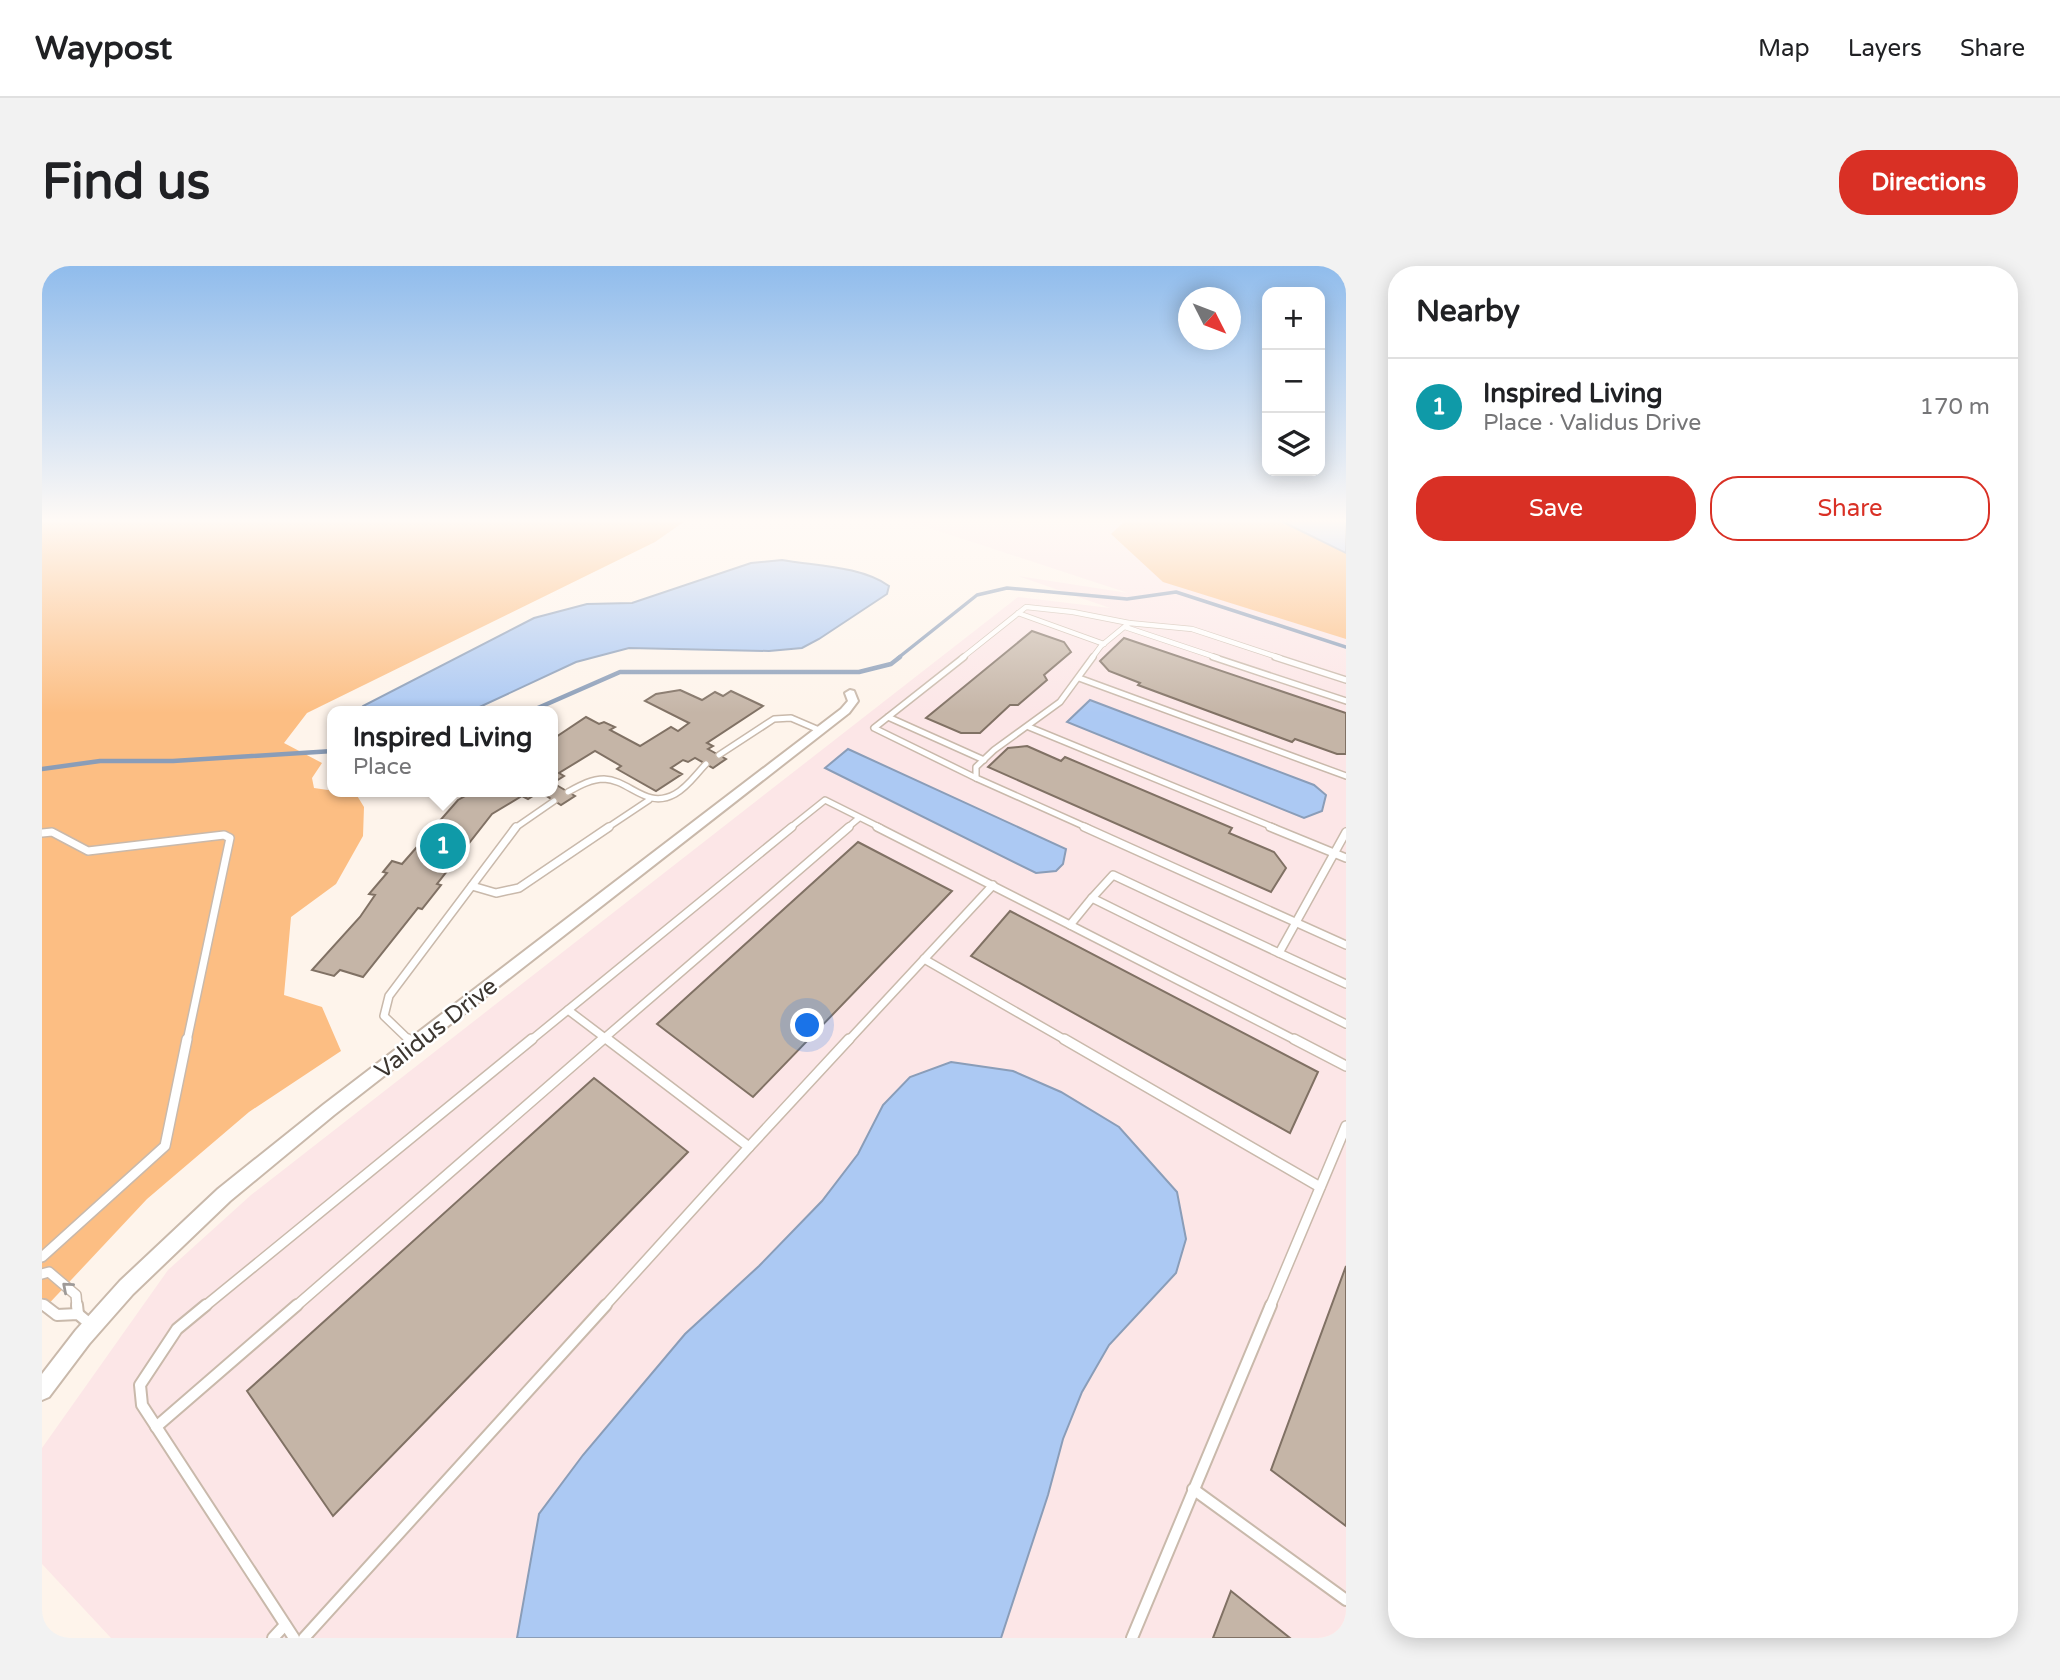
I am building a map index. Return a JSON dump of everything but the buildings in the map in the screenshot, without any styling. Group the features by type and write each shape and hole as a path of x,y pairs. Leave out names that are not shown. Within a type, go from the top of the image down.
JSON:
{"street":[{"name":"Validus Drive","path":"42,1391 93,1326 176,1241 237,1184 819,730 853,701 850,693"}],"lane":[{"path":"1346,680 1192,629 1127,625 1026,607 874,728 976,778 1346,945"},
{"path":"1018,613 1104,643"},
{"path":"976,778 976,767 994,750 1060,702 1104,643 1127,625"},
{"path":"1127,625 1346,701"},
{"path":"1079,678 1346,776"},
{"path":"719,755 768,721 782,717 792,718 819,730"},
{"path":"888,717 984,760"},
{"path":"1029,727 1346,858"},
{"path":"472,886 496,893 519,888 649,800 669,797 682,789 706,764"},
{"path":"568,792 585,780 607,778 649,800"},
{"path":"414,1045 388,1022 384,1016 385,1006 518,824 554,800"},
{"path":"294,1638 142,1405 141,1385 177,1329 825,800 1346,1066"},
{"path":"156,1427 859,818"},
{"path":"42,833 52,832 88,851 224,835 230,838 165,1146 42,1258"},
{"path":"1279,953 1346,832"},
{"path":"1070,925 1113,875 1346,984"},
{"path":"304,1638 749,1147 993,885"},
{"path":"1092,898 1346,1024"},
{"path":"924,959 1320,1187"},
{"path":"568,1010 749,1147"},
{"path":"1132,1638 1346,1126"},
{"path":"42,1274 49,1272 76,1295 78,1314"},
{"path":"42,1304 57,1315 78,1314 93,1326"},
{"path":"1193,1489 1346,1600"},
{"path":"273,1638 285,1625"}],"shaded area":[{"path":"42,585 567,585 307,713 284,743 322,763 312,778 314,788 327,790 327,797 358,797 364,807 363,836 336,884 291,917 284,995 322,1007 341,1051 249,1112 147,1199 42,1311"},
{"path":"1044,585 1076,585 1128,593 1104,585 1346,585 1346,1638 111,1638 42,1564 42,1448 168,1270 251,1195 1018,597 1110,608"},
{"path":"1173,585 1346,585 1346,639"}],"water":[{"path":"685,585 889,586 887,594 802,648 769,651 629,648 576,662 482,706 363,706 534,618 587,604 632,603"},
{"path":"1090,700 1314,785 1326,795 1322,811 1304,818 1067,722"},
{"path":"848,749 1066,849 1063,864 1056,871 1036,873 825,768"},
{"path":"951,1062 1013,1071 1061,1092 1119,1127 1177,1192 1186,1239 1176,1273 1109,1345 1082,1392 1063,1439 1048,1495 1001,1638 517,1638 539,1514 583,1455 685,1334 759,1266 822,1201 858,1154 883,1105 910,1077"}],"waterway":[{"path":"898,658 977,595 1007,588 1127,599 1176,592 1346,647"},
{"path":"542,706 620,672 859,672 891,664 900,657"},
{"path":"42,769 100,761 173,761 327,751"}],"place":[{"name":"Inspired Living","path":"443,846"}]}
